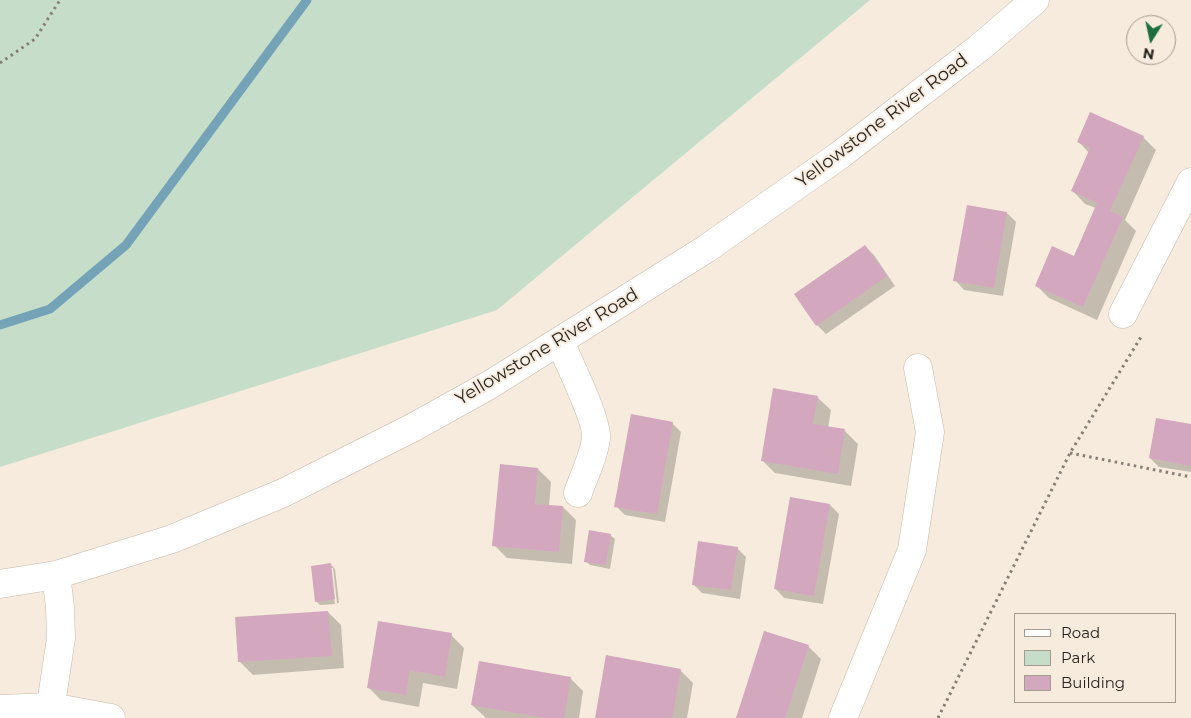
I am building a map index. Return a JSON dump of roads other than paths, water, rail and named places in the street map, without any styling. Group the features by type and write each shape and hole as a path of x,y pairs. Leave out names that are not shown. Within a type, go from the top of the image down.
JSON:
{"street":[{"name":"Yellowstone River Road","path":"0,584 56,575 172,540 283,493 414,427 560,342 706,249 840,155 979,48 1036,0"},
{"path":"1123,314 1191,182"},
{"path":"560,342 593,419 597,436 594,451 578,493"},
{"path":"843,718 912,550 930,432 918,368"},
{"path":"50,713 61,638 56,575"},
{"path":"0,709 111,718"}],"waterway":[{"path":"0,325 50,309 126,245 307,0"}]}
